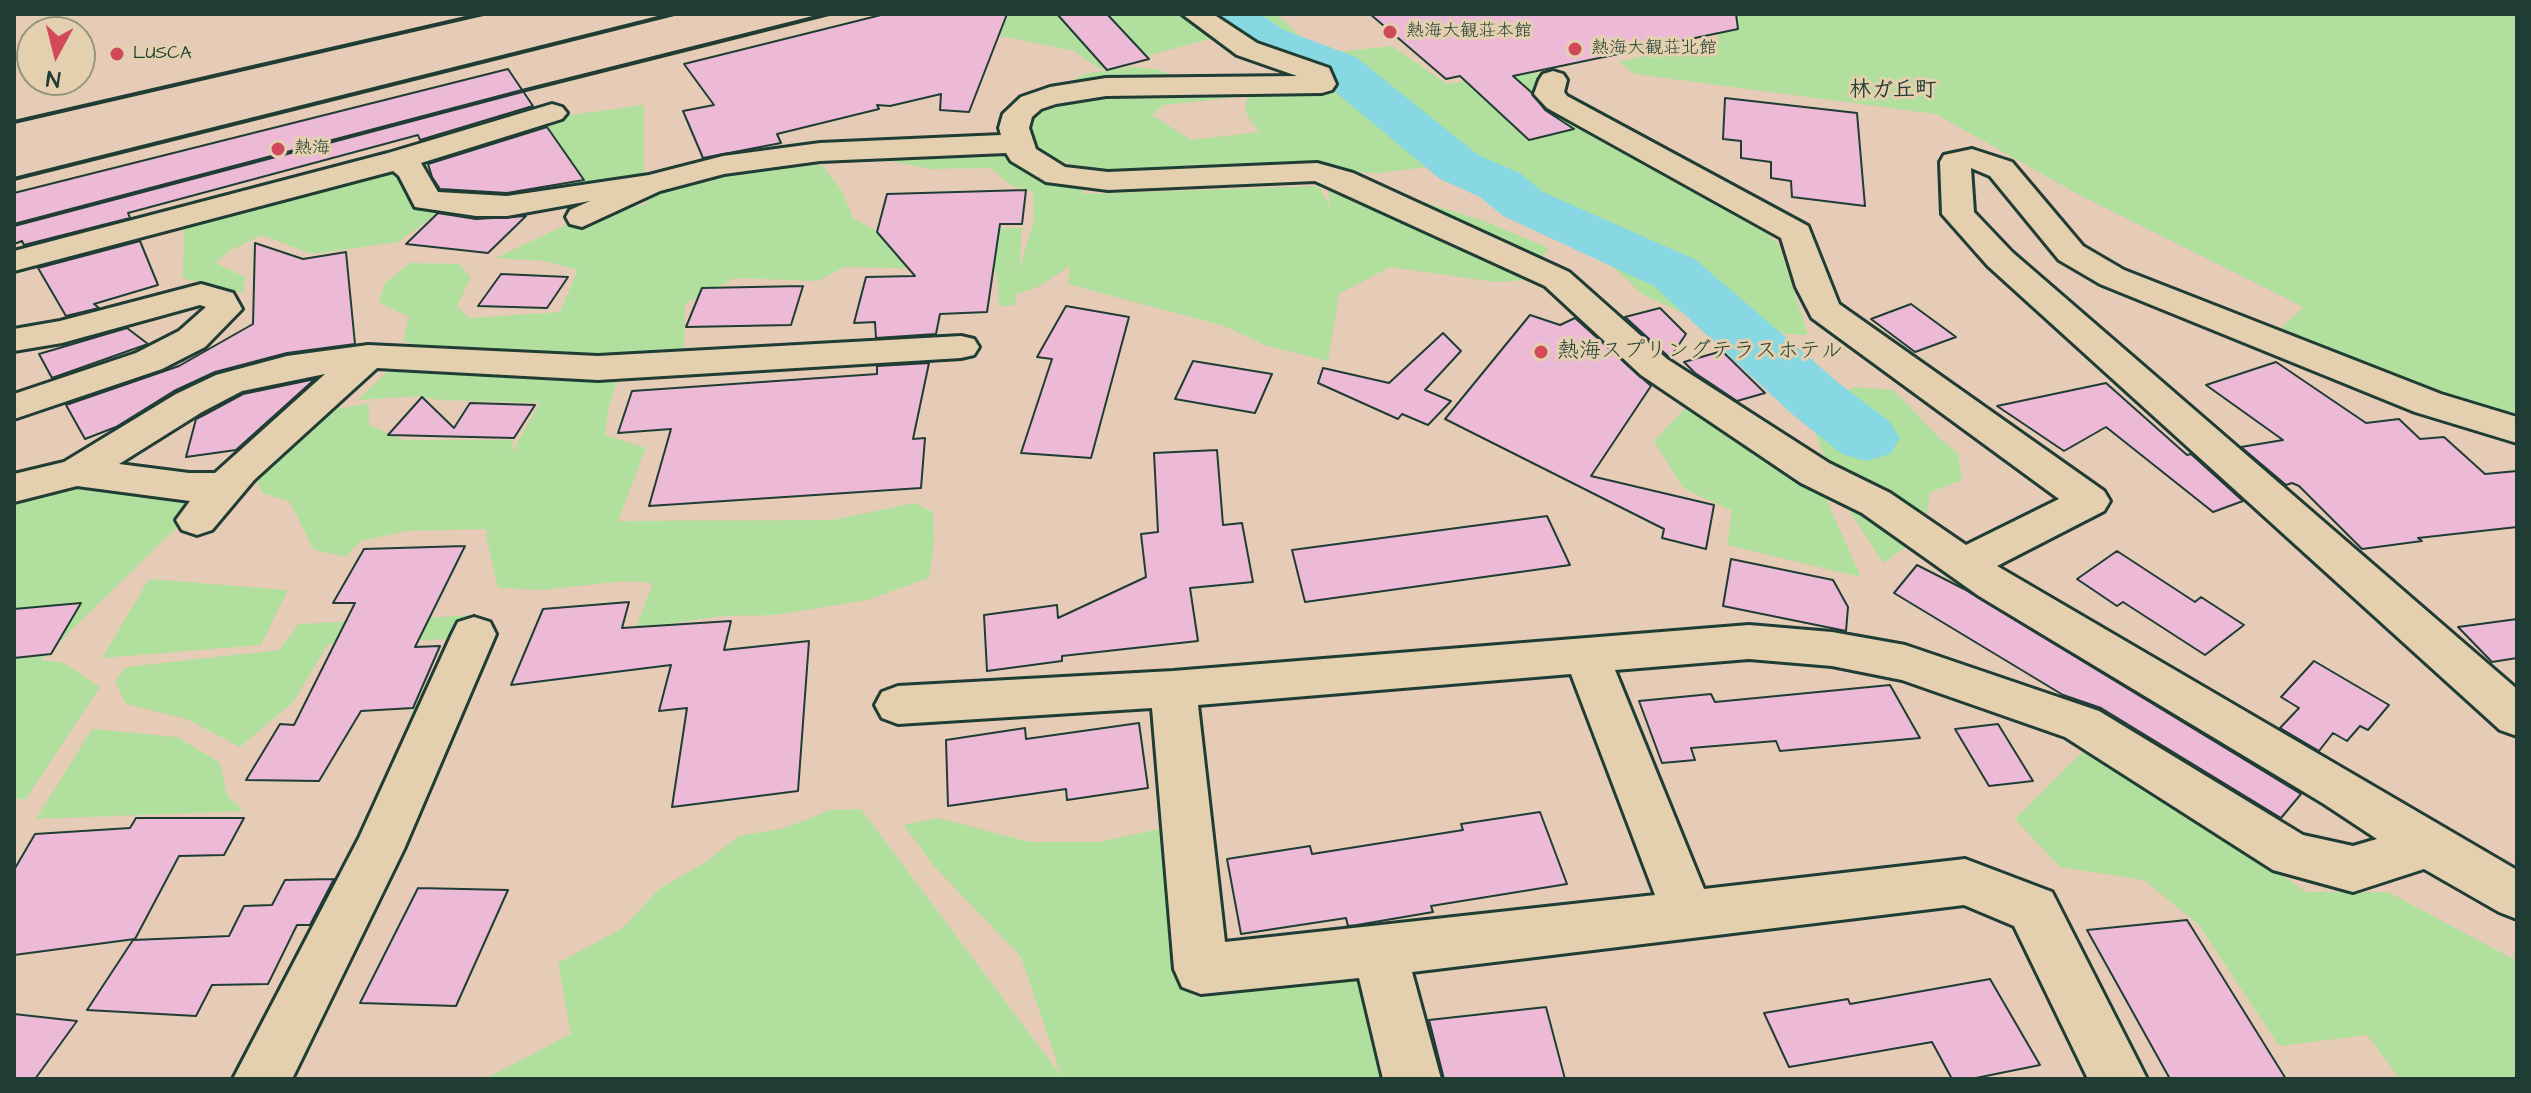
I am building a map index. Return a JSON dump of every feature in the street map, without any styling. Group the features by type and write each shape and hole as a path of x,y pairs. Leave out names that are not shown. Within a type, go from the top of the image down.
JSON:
{"street":[{"path":"1195,14 1247,49 1319,74 1322,84 1106,87 1074,91 1031,103 1018,114 1014,128 1016,143 1022,154 1057,175 1108,181 1317,172 1342,180 1557,279 1654,367 1815,473 1876,503 1964,564 2352,796 2428,846 2517,896"},
{"path":"1553,80 1549,94 1557,102 1796,233 1813,287 1824,310 2090,501 1964,564"},
{"path":"14,261 399,160 552,113"},
{"path":"399,160 413,172 426,200 507,206 649,184 723,165 820,152 1016,143"},
{"path":"2517,430 2428,403 2112,277 2071,253 2001,169 1972,158 1955,162 1958,214 2000,259 2517,717"},
{"path":"582,217 649,184"},
{"path":"14,283 55,266 136,244 173,219"},
{"path":"14,340 62,332 201,294 221,300 224,309 192,339 149,361 14,407"},
{"path":"14,488 77,472 189,403 229,383 287,368 368,356 598,368 961,347"},
{"path":"197,520 240,470 368,356"},
{"path":"77,472 189,487 226,487"},
{"path":"262,1079 379,849 474,634"},
{"path":"898,705 1173,689 1749,642 1832,649 1905,663 2082,724 2291,854 2353,869 2428,846"},
{"path":"1586,654 1689,916"},
{"path":"1173,689 1201,969 1259,965 1965,882 2033,909 2118,1079"},
{"path":"1379,950 1412,1079"}],"green space":[{"path":"967,14 1183,14 1216,37 1100,69 1074,51 966,29"},
{"path":"1195,14 1277,14 1318,54 1392,46 1447,84 1501,75 1558,72 1550,91 1638,156 1686,186 1750,219 1779,245 1808,335 1718,330 1642,294 1598,253 1557,236 1505,184 1500,185 1410,123 1378,107 1450,164 1380,173 1343,172 1306,165 1115,171 1075,166 1042,153 1025,130 1022,110 1084,74 1131,67 1155,69 1209,86 1279,79 1282,66","holes":["1248,96 1245,105 1247,115 1259,132 1191,140 1152,115 1163,105"]},
{"path":"1693,14 2517,14 2517,414 2394,382 2278,331 2303,307 2083,197 1936,114 1635,74 1619,62 1720,38"},
{"path":"644,105 644,182 507,206 426,200 404,164 556,117"},
{"path":"1011,150 1029,169 1083,189 1083,194 1319,186 1331,209 1328,191 1385,190 1484,221 1549,248 1524,280 1495,282 1390,267 1339,294 1328,361 1267,346 1224,326 1068,284 1070,266 1036,288 1016,294 1015,305 999,307 997,270 844,267 818,281 735,278 685,304 684,350 648,357 578,360 436,350 403,341 409,317 379,303 385,283 410,263 459,264 471,277 457,306 469,318 560,312 578,270 544,261 495,258 570,223 645,204 665,185 717,171 795,162 822,165 842,191 853,218 878,232 887,244 885,226 1022,228 1019,270 1034,221 1033,192 1012,186 990,168 930,169 889,161 888,154"},
{"path":"400,171 441,211 398,242 312,254 262,235 229,251 216,263 245,277 243,293 183,278 184,221"},
{"path":"397,362 618,380 608,409 605,435 646,448 618,521 833,520 915,503 933,512 934,543 929,578 867,600 775,615 723,616 636,628 653,583 624,581 542,590 498,588 486,536 488,529 406,531 361,541 346,557 314,550 290,502 263,493 254,475 300,425 332,410 369,403 369,425 404,440 513,440 511,454 540,403 438,400 420,396 358,400"},
{"path":"1854,387 1894,390 1939,438 1958,453 1962,480 1930,492 1923,535 1883,563 1840,496 1814,431 1818,411"},
{"path":"1693,400 1819,483 1861,577 1727,545 1732,511 1683,488 1654,441"},
{"path":"73,485 218,487 41,660 64,663 100,687 26,799 14,799 14,494"},
{"path":"149,579 288,590 261,645 102,658"},
{"path":"478,615 435,723 410,716 449,639 328,644 293,702 240,747 187,719 126,704 115,681 126,667 279,650 299,624"},
{"path":"92,729 177,737 220,763 227,795 243,811 36,819"},
{"path":"2082,752 2135,772 2306,892 2388,892 2517,961 2517,1079 2400,1079 2367,1035 2279,1046 2199,925 2144,880 2060,867 2015,819"},
{"path":"861,809 1062,1077 1021,957 933,865 904,825 938,818 1030,842 1099,842 1186,823 1201,968 1368,970 1393,1079 485,1079 571,1034 558,963 623,928 659,889 706,862 739,836 785,828 830,810"}],"building":[{"path":"885,14 1007,14 969,112 940,110 941,94 890,106 877,105 879,109 777,134 781,143 703,158 683,111 714,105 684,64"},
{"path":"1057,14 1107,14 1149,59 1107,70"},
{"path":"1370,14 1736,14 1738,29 1513,76 1545,110 1574,129 1529,140 1460,76 1446,79"},
{"name":"熱海","path":"508,69 533,106 420,140 418,135 128,213 130,218 24,245 22,241 14,244 14,193"},
{"path":"1725,98 1857,113 1865,206 1792,197 1791,181 1771,178 1771,162 1741,158 1741,141 1723,139"},
{"path":"547,127 584,180 507,193 440,189 432,177 428,164"},
{"path":"1026,190 1022,224 1000,224 987,312 940,314 936,334 876,338 875,322 854,323 866,277 915,276 877,232 887,194"},
{"path":"438,213 476,219 526,216 488,253 406,244"},
{"path":"140,241 158,285 94,304 99,308 66,316 38,268"},
{"path":"255,243 303,259 346,252 355,344 287,353 215,372 174,391 116,427 85,439 66,405 179,366 253,324"},
{"path":"501,274 568,277 547,308 478,306"},
{"path":"803,286 791,325 686,327 702,288"},
{"path":"1911,304 1956,337 1915,352 1871,319"},
{"path":"1066,306 1129,317 1091,458 1021,453 1052,359 1037,357"},
{"path":"1660,308 1686,334 1670,358 1625,317"},
{"path":"1530,315 1560,325 1575,318 1651,386 1591,476 1714,505 1706,549 1662,538 1664,529 1445,419"},
{"path":"127,328 148,344 52,378 39,354"},
{"path":"1443,333 1461,351 1425,390 1451,401 1428,425 1402,414 1398,419 1318,383 1323,368 1389,383"},
{"path":"1722,351 1765,393 1737,401 1684,362"},
{"path":"1193,361 1272,374 1255,413 1175,399"},
{"path":"2276,362 2366,423 2399,419 2420,439 2444,437 2485,474 2517,471 2517,527 2418,538 2422,541 2362,549 2299,486 2292,483 2286,485 2241,447 2283,440 2206,385"},
{"path":"929,363 913,439 925,438 921,488 649,506 671,429 618,433 632,391 877,374 877,366"},
{"path":"315,379 236,450 186,457 196,419 243,394"},
{"path":"2106,383 2243,501 2213,512 2106,427 2064,451 1997,406"},
{"path":"422,397 454,428 470,403 535,405 514,438 388,435"},
{"path":"1217,450 1223,525 1242,523 1253,582 1190,588 1198,641 1062,656 1062,661 987,671 984,615 1057,605 1058,618 1146,577 1141,534 1158,532 1154,453"},
{"path":"1547,516 1570,565 1305,602 1292,550"},
{"path":"465,546 415,647 440,646 413,708 361,711 319,781 246,780 280,724 294,725 355,603 333,603 364,549"},
{"path":"2117,551 2195,602 2201,597 2244,625 2205,655 2123,602 2117,606 2077,579"},
{"path":"1731,559 1833,580 1848,607 1846,631 1723,606"},
{"path":"1917,565 1964,589 2301,794 2281,818 2101,708 2063,695 1894,593"},
{"path":"629,602 622,628 731,621 724,650 809,641 798,791 672,807 687,708 659,711 671,665 511,685 543,609"},
{"path":"81,603 51,654 14,658 14,609"},
{"path":"2517,619 2517,658 2492,662 2458,627"},
{"path":"2314,661 2389,705 2368,730 2360,726 2347,741 2333,733 2319,751 2280,728 2299,708 2281,697"},
{"path":"1890,685 1920,738 1780,751 1776,741 1691,748 1695,760 1662,763 1639,701 1711,694 1715,702"},
{"path":"1139,723 1148,788 1067,800 1066,789 948,806 946,740 1025,728 1026,739"},
{"path":"1998,724 2033,781 1989,786 1955,729"},
{"path":"1540,812 1567,884 1431,906 1433,912 1357,925 1348,926 1346,918 1241,934 1227,859 1310,846 1312,854 1463,830 1461,824"},
{"path":"136,818 244,818 224,855 179,856 135,939 14,955 14,870 35,834 130,828"},
{"path":"334,879 310,925 297,925 268,984 212,985 196,1016 87,1010 133,940 229,936 244,906 272,905 285,880"},
{"path":"418,888 508,890 456,1006 360,1003"},
{"path":"2187,920 2286,1079 2170,1079 2087,930"},
{"path":"1990,979 2040,1065 1971,1079 1952,1079 1932,1042 1789,1067 1764,1013 1848,999 1850,1004"},
{"path":"1546,1007 1565,1079 1444,1079 1429,1020"},
{"path":"14,1014 77,1021 35,1079 14,1079"}],"waterway":[{"path":"1228,14 1267,40 1338,68 1459,167 1500,185 1523,204 1675,273 1816,399 1866,438"}],"railway":[{"path":"14,122 483,14"},
{"path":"14,179 674,14"},
{"path":"14,225 522,91 829,14"}],"place":[{"name":"熱海大観荘本館","path":"1390,32"},
{"name":"熱海大観荘北館","path":"1575,49"},
{"name":"LUSCA","path":"117,54"},
{"name":"熱海","path":"278,149"},
{"name":"熱海スプリングテラスホテル","path":"1541,352"}],"district":[{"name":"林ガ丘町","path":"1893,91"}]}
